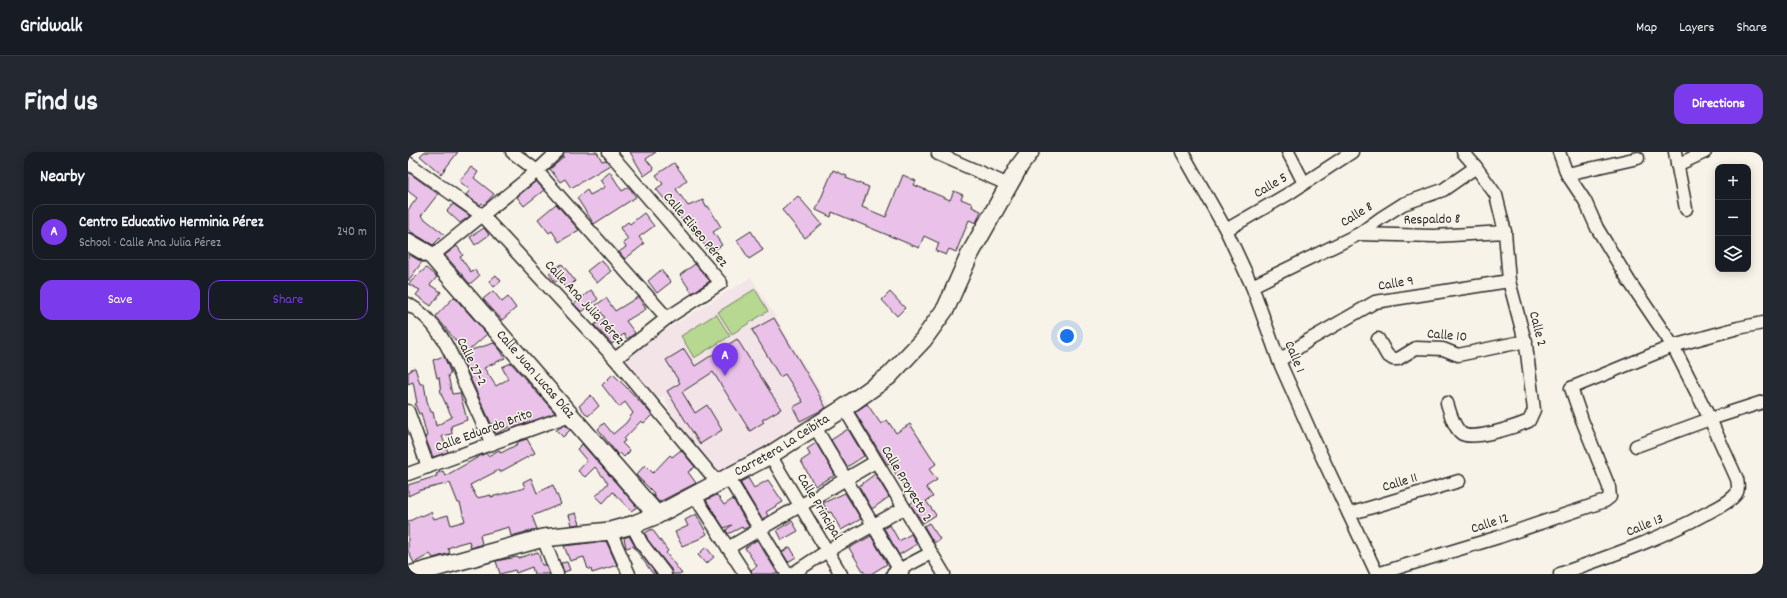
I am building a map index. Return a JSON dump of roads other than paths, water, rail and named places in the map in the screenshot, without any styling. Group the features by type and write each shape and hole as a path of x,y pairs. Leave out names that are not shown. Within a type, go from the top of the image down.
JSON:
{"main road":[{"name":"Carretera La Ceibita","path":"413,574 440,570 543,538 610,531 632,525 657,515 770,455 844,408 889,376 923,340 946,308 970,254 1009,185 1030,152"},
{"name":"Calle Juan Lucas Díaz","path":"408,242 432,256 657,515"}],"street":[{"path":"512,152 537,171 667,318"},
{"path":"432,256 483,216 537,171 557,152"},
{"name":"Calle Eliseo Pérez","path":"609,152 721,283 667,318 615,359"},
{"path":"939,152 938,154 1009,185"},
{"name":"Calle 1","path":"1182,152 1226,230 1252,286 1279,361 1377,574"},
{"path":"1288,152 1304,183"},
{"name":"Calle 5","path":"1226,230 1352,152"},
{"name":"Calle 2","path":"1447,402 1455,425 1460,433 1466,436 1501,430 1529,421 1534,410 1526,341 1508,281 1505,232 1496,195 1463,152"},
{"path":"1559,152 1568,174 1585,201 1597,228 1673,346 1710,419"},
{"path":"1675,152 1686,210"},
{"path":"1678,165 1705,152"},
{"path":"1568,174 1638,158"},
{"name":"Calle Ana Julia Pérez","path":"408,163 483,216 615,359 723,480 759,530 786,574"},
{"name":"Calle 8","path":"1252,286 1358,234 1403,204 1443,190 1476,167"},
{"name":"Respaldo 8","path":"1358,234 1434,236 1505,232"},
{"name":"Calle 9","path":"1279,361 1309,340 1375,302 1508,281"},
{"name":"Calle 27-2","path":"408,304 416,308 434,326 448,346 492,444"},
{"path":"1673,346 1738,328 1763,323"},
{"name":"Calle 10","path":"1378,339 1387,355 1392,359 1398,359 1416,348 1443,349 1458,355 1526,341"},
{"name":"Calle 12","path":"1377,574 1498,537 1605,501 1610,497 1609,488 1571,388 1673,346"},
{"path":"1636,446 1710,419 1763,402"},
{"name":"Calle Proyecto 2","path":"844,408 875,462 944,574"},
{"path":"408,411 428,467"},
{"name":"Calle Eduardo Brito","path":"408,474 570,415"},
{"name":"Calle 13","path":"1560,574 1654,540 1724,504 1736,494 1738,486 1737,479 1710,419"},
{"path":"815,427 846,479 898,573 931,553"},
{"name":"Calle Principal","path":"770,455 841,574"},
{"path":"728,548 875,462"},
{"name":"Calle 11","path":"1349,514 1459,481"},
{"path":"694,495 745,574"},
{"path":"792,574 828,551 904,508"},
{"path":"632,525 642,544 665,574"},
{"path":"610,531 629,574"},
{"path":"543,538 557,574"}],"place":[{"name":"Centro Educativo Herminia Pérez","path":"725,376"}]}
